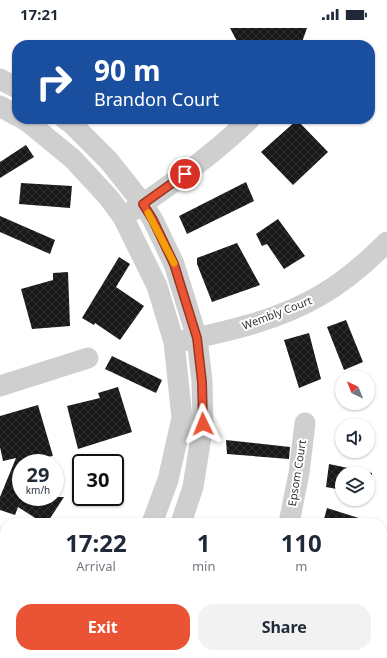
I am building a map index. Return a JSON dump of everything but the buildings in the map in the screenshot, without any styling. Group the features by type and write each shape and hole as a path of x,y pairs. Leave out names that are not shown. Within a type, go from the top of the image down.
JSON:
{"street":[{"path":"0,79 12,85"},
{"path":"0,106 12,113"},
{"path":"30,124 73,159 109,198 123,217 157,286 174,342 182,418 168,480 154,518"},
{"path":"72,124 109,161 143,204 153,220 174,264 197,338 202,382 203,424 193,486 183,518"},
{"path":"123,217 196,166 244,124"},
{"name":"Wembly Court","path":"174,342 237,328 268,319 293,309 320,296 348,277 371,259 387,242"},
{"path":"0,386 88,358"},
{"name":"Epsom Court","path":"290,518 299,473 305,423"}],"slow traffic":[{"path":"148,213 153,220 174,263"}],"route":[{"path":"185,174 143,204 153,220 174,264 197,338 202,382 203,424"}]}
